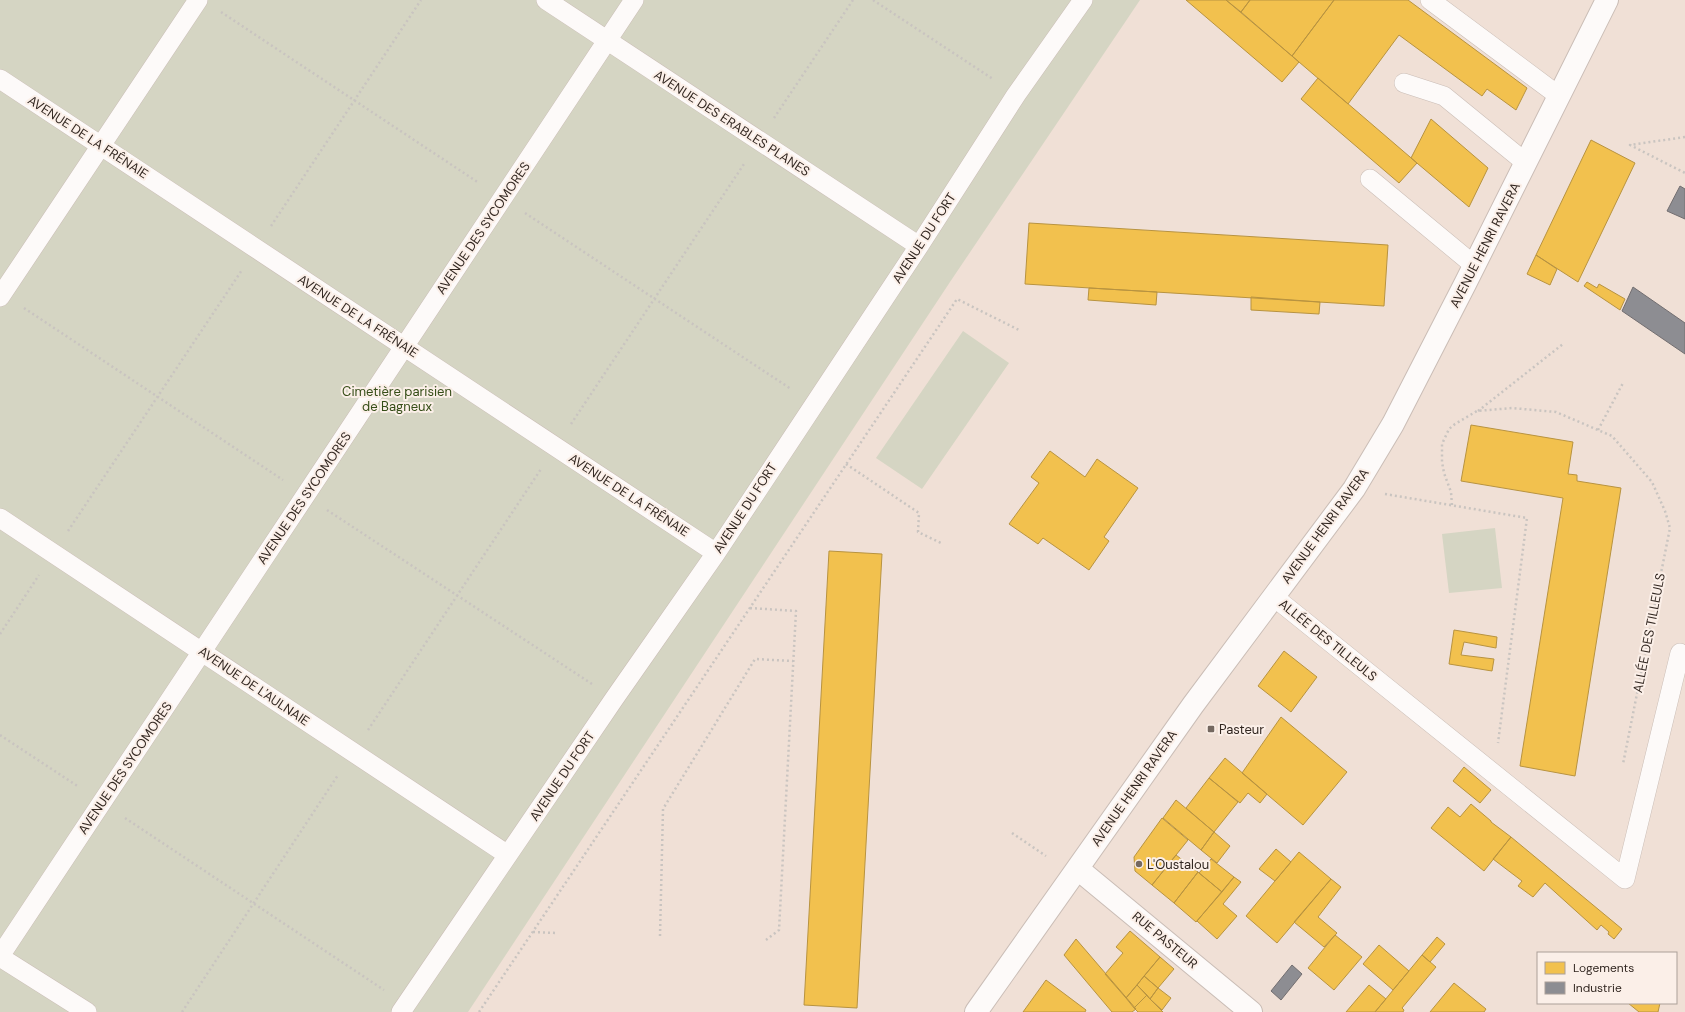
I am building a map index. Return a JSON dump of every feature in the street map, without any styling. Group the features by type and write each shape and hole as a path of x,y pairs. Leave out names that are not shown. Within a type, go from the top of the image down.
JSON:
{"street":[{"name":"AVENUE HENRI RAVERA","path":"976,1012 1078,869 1192,704 1354,489 1393,424 1475,266 1607,0"},
{"name":"RUE PASTEUR","path":"1078,869 1251,1012"}],"lane":[{"path":"0,297 198,0"},
{"name":"AVENUE DES ERABLES PLANES","path":"546,0 919,246"},
{"name":"AVENUE DES SYCOMORES","path":"0,956 634,0"},
{"name":"AVENUE DU FORT","path":"403,1008 614,699 716,553 919,246 1016,94 1083,0"},
{"path":"1430,0 1559,96"},
{"name":"AVENUE DE LA FRÊNAIE","path":"0,79 716,553"},
{"path":"1404,83 1444,96 1526,163"},
{"path":"1370,179 1475,266"},
{"name":"AVENUE DE L'AULNAIE","path":"0,518 508,855"},
{"name":"ALLÉE DES TILLEULS","path":"1274,597 1625,879 1680,653"},
{"path":"0,956 87,1012"}],"path":[{"path":"0,634 421,0"},
{"path":"182,1012 853,0"},
{"path":"873,0 1016,94"},
{"path":"1685,137 1630,145 1685,173"},
{"path":"479,1012 957,299 1021,331"},
{"name":"ALLÉE DES TILLEULS","path":"1452,505 1451,492 1444,473 1442,462 1442,444 1448,429 1477,412 1563,344"},
{"path":"1598,430 1623,383"},
{"name":"ALLÉE DES TILLEULS","path":"1477,412 1512,408 1556,412 1612,436 1652,482 1665,511 1670,528 1622,769"},
{"path":"846,464 919,513 918,532 943,544"},
{"path":"1354,489 1527,518 1494,774"},
{"path":"750,608 796,610 779,930 766,940"},
{"path":"660,936 663,809 755,659 793,661"},
{"path":"0,735 253,903 403,1008"},
{"path":"1012,833 1046,856"},
{"path":"533,932 556,933"}],"green space":[{"name":"Cimetière parisien de Bagneux","path":"0,0 1140,0 950,282 468,1012 0,1012"},
{"path":"963,331 1009,363 922,489 876,458"},
{"path":"1495,528 1502,588 1449,593 1442,534"}],"building: Logements":[{"path":"1186,0 1226,0 1299,62 1282,82"},
{"path":"1226,0 1250,0 1241,12"},
{"path":"1250,0 1334,0 1292,56 1241,12"},
{"path":"1334,0 1408,0 1527,88 1516,110 1487,89 1482,96 1399,35 1348,104 1292,56"},
{"path":"1318,78 1417,163 1399,183 1301,99"},
{"path":"1431,119 1488,168 1469,207 1411,158"},
{"path":"1591,140 1635,163 1578,282 1536,255"},
{"path":"1029,223 1388,245 1384,306 1025,284"},
{"path":"1536,255 1557,269 1550,285 1527,274"},
{"path":"1587,282 1597,288 1599,284 1625,299 1620,310 1584,286"},
{"path":"1089,288 1157,292 1156,305 1088,300"},
{"path":"1251,297 1320,302 1319,314 1251,310"},
{"path":"1471,425 1573,442 1568,474 1577,475 1577,481 1621,488 1575,776 1520,766 1563,498 1461,481"},
{"path":"1050,451 1085,477 1097,459 1138,488 1104,537 1109,541 1089,570 1043,538 1038,544 1009,524 1039,483 1031,477"},
{"path":"829,551 882,554 857,1008 804,1005"},
{"path":"1454,630 1497,637 1496,648 1464,642 1461,655 1494,659 1492,671 1449,664"},
{"path":"1284,651 1317,677 1291,712 1258,686"},
{"path":"1281,717 1347,772 1303,825 1242,773"},
{"path":"1225,758 1267,794 1260,803 1248,793 1240,803 1209,778"},
{"path":"1464,767 1491,790 1480,803 1453,781"},
{"path":"1209,778 1238,802 1214,832 1186,808"},
{"path":"1176,800 1214,832 1201,850 1163,818"},
{"path":"1471,804 1511,837 1484,871 1431,828 1448,807 1460,817"},
{"path":"1162,818 1188,840 1152,885 1135,871 1134,857"},
{"path":"1214,832 1230,846 1217,863 1201,850"},
{"path":"1511,837 1622,929 1614,939 1601,925 1597,930 1545,883 1533,897 1518,886 1522,881 1493,859"},
{"path":"1276,849 1291,862 1275,881 1259,869"},
{"path":"1299,852 1331,879 1277,943 1246,916"},
{"path":"1176,855 1198,872 1174,903 1152,885"},
{"path":"1211,859 1234,877 1222,892 1199,873"},
{"path":"1198,872 1222,892 1196,922 1174,903"},
{"path":"1234,877 1241,882 1223,904 1237,916 1217,939 1197,921"},
{"path":"1331,879 1341,887 1318,917 1337,933 1324,947 1294,922"},
{"path":"1130,931 1160,957 1126,998 1105,974 1123,953 1116,947"},
{"path":"1335,935 1362,957 1334,990 1308,968"},
{"path":"1437,937 1445,944 1430,962 1422,955"},
{"path":"1076,939 1136,1009 1132,1012 1112,1012 1064,955"},
{"path":"1379,945 1409,971 1393,990 1363,964"},
{"path":"1422,955 1436,967 1402,1008 1404,1010 1403,1012 1375,1012"},
{"path":"1160,957 1174,969 1158,988 1144,976"},
{"path":"1144,976 1158,988 1150,999 1137,985"},
{"path":"1046,980 1086,1010 1085,1012 1023,1012"},
{"path":"1454,983 1486,1009 1484,1012 1430,1012"},
{"path":"1137,985 1147,995 1134,1008 1126,998"},
{"path":"1369,985 1386,999 1375,1012 1346,1012"},
{"path":"1158,988 1171,998 1162,1010 1150,999"},
{"path":"1147,995 1163,1012 1138,1012 1134,1008"},
{"path":"1629,1004 1660,1004 1658,1012 1639,1012"}],"building: Industrie":[{"path":"1680,186 1685,189 1685,219 1667,211"},
{"path":"1633,287 1685,323 1685,354 1622,311"},
{"path":"1292,965 1302,974 1281,1000 1271,991"}],"place":[{"name":"Pasteur","path":"1211,729"},
{"name":"L'Oustalou","path":"1139,864"}]}
